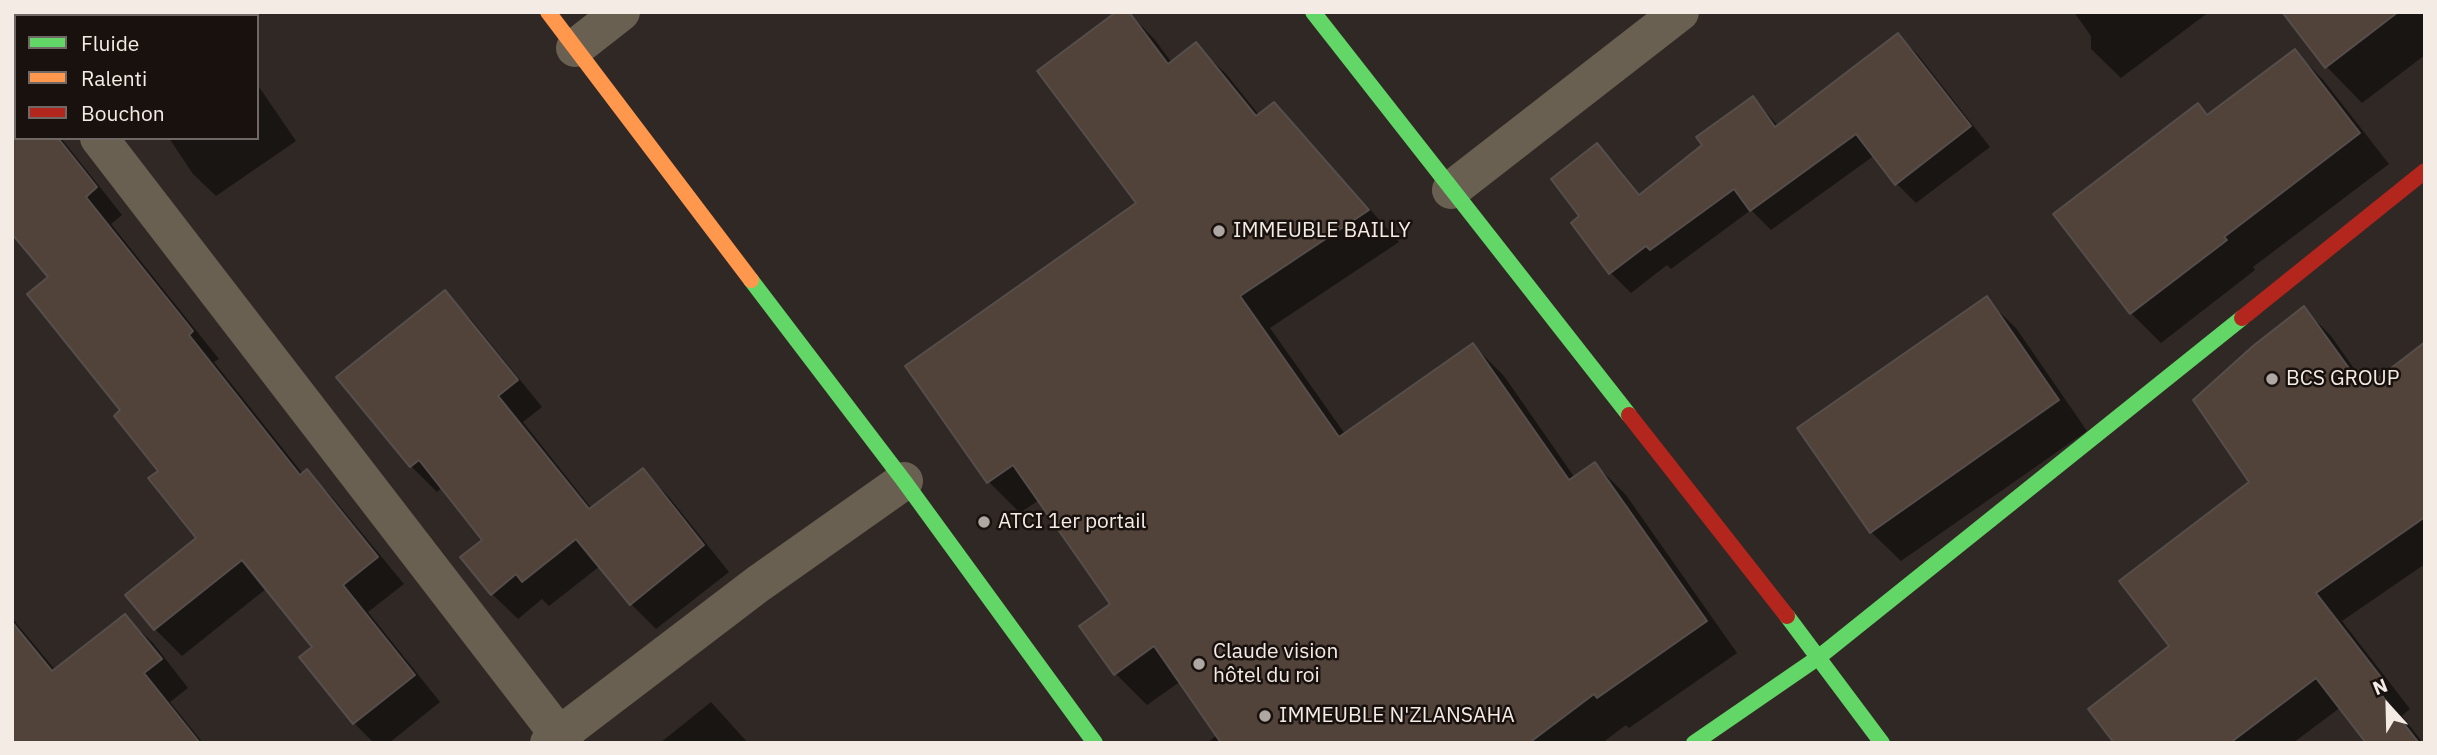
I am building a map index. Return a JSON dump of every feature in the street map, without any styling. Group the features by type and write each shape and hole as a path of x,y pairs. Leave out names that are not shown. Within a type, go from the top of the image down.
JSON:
{"street":[{"path":"548,12 904,481 1095,743"},
{"path":"575,48 621,12"},
{"path":"1313,12 1819,657 1882,743"},
{"path":"1451,190 1680,12"},
{"path":"102,140 558,740 758,584 904,481"},
{"path":"1694,743 1819,657 2425,171"}],"building":[{"path":"1116,12 1129,12 1168,64 1196,42 1256,116 1274,102 1369,210 1240,296 1339,437 1473,343 1569,480 1595,462 1707,621 1597,698 1594,694 1529,743 1221,743 1154,646 1114,675 1079,626 1110,604 1013,465 987,483 905,366 1136,203 1037,71"},
{"path":"2282,12 2398,12 2325,68"},
{"path":"1898,33 1971,126 1895,185 1856,134 1750,211 1734,189 1650,250 1646,246 1609,274 1571,223 1579,216 1551,179 1597,143 1639,195 1702,145 1696,137 1753,96 1775,127"},
{"path":"2295,49 2360,133 2224,237 2227,240 2130,314 2053,214 2198,103 2207,115"},
{"path":"12,138 60,140 97,187 86,197 193,331 189,335 300,475 307,469 378,557 343,585 415,675 353,724 299,657 312,647 242,560 154,630 125,595 196,538 148,478 158,471 114,416 120,410 27,294 48,277 12,234"},
{"path":"445,290 518,380 498,396 589,509 643,468 704,545 630,605 576,539 522,582 516,574 491,595 460,557 482,540 419,460 410,467 336,377"},
{"path":"1987,296 2059,400 1870,533 1797,428"},
{"path":"2304,306 2364,389 2425,342 2425,517 2316,593 2384,681 2376,688 2419,743 2366,743 2316,678 2230,743 2114,743 2088,709 2169,646 2119,581 2249,482 2193,400 2253,346"},
{"path":"125,614 162,659 144,673 200,743 12,743 12,622 52,671"}],"traffic: fast":[{"path":"1313,12 1629,415"},
{"path":"751,280 904,481 1095,743"},
{"path":"1694,743 1819,657 2242,318"},
{"path":"1787,616 1882,743"}],"traffic: slow":[{"path":"548,12 751,280"}],"traffic: jam":[{"path":"2242,318 2425,171"},
{"path":"1629,415 1787,616"}],"place":[{"name":"IMMEUBLE BAILLY","path":"1219,231"},
{"name":"BCS GROUP","path":"2272,379"},
{"name":"ATCI 1er portail","path":"984,522"},
{"name":"Claude vision hôtel du roi","path":"1199,664"},
{"name":"IMMEUBLE N'ZLANSAHA","path":"1265,716"}]}
